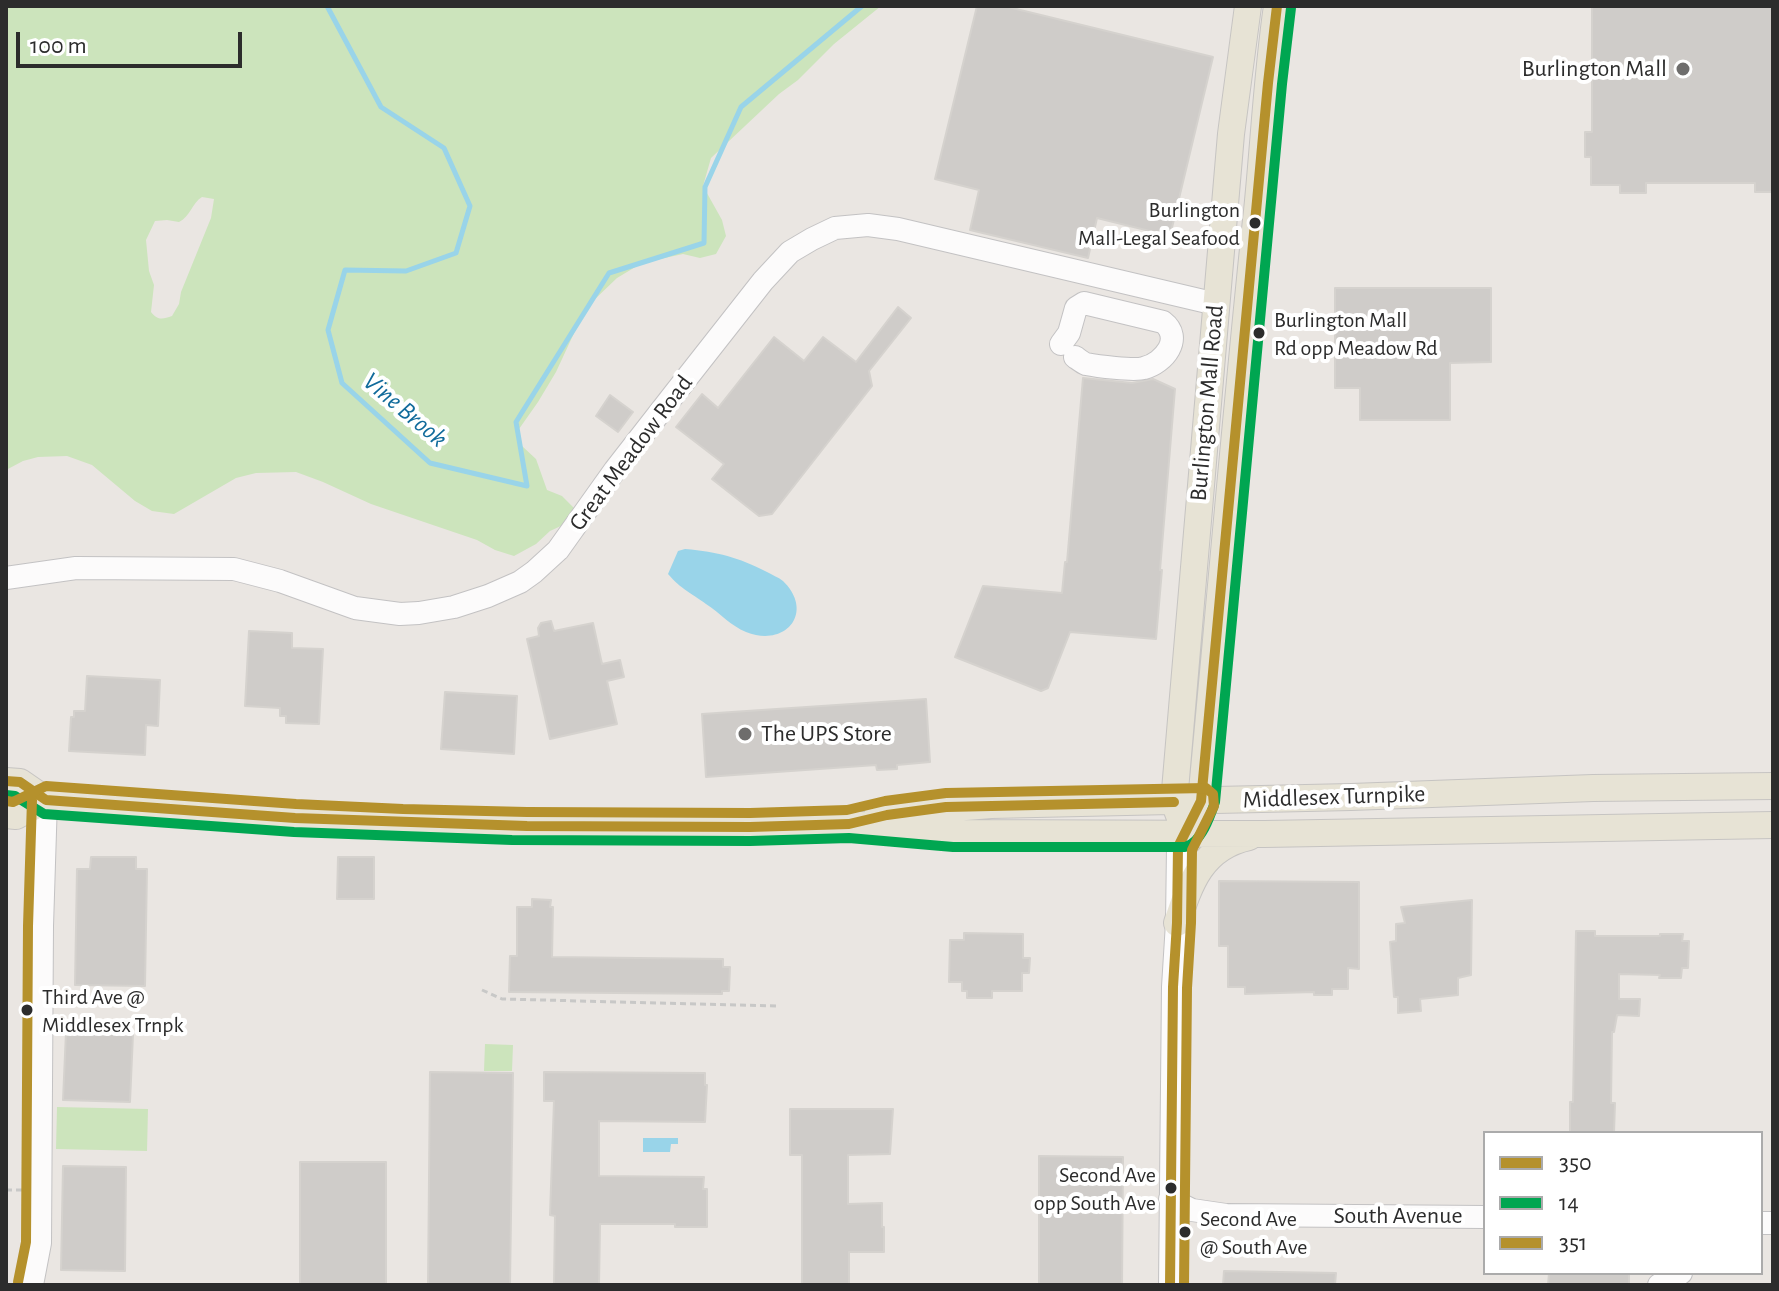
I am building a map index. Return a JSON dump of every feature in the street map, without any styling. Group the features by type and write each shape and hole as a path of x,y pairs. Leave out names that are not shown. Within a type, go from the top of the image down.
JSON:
{"main road":[{"name":"Burlington Mall Road","path":"1174,802 1231,134 1248,6"},
{"name":"Burlington Mall Road","path":"1201,801 1245,310 1277,6"},
{"path":"1216,304 1245,310"},
{"name":"Middlesex Turnpike","path":"6,781 20,782 46,800 295,818 434,824 639,827 849,824 953,833 1264,834 1773,825"},
{"name":"Middlesex Turnpike","path":"849,824 946,807 1593,788 1773,786"},
{"name":"Middlesex Turnpike","path":"6,815 16,816 46,800"},
{"path":"1185,833 1201,801"},
{"path":"1174,802 1185,833"},
{"path":"1177,923 1197,871 1209,858 1222,847 1264,834"}],"street":[{"name":"Great Meadow Road","path":"6,578 76,568 234,569 280,581 355,608 400,614 454,607 505,589 534,572 558,550 615,470 780,262 800,245 835,228 868,225 898,229 1216,304"},
{"path":"32,1285 40,1243 46,800"},
{"path":"1170,1285 1173,987 1178,847 1185,833"},
{"name":"South Avenue","path":"1170,1199 1192,1210 1226,1215 1483,1217"},
{"path":"40,1243 48,1285"},
{"path":"1659,1285 1677,1275"}],"path":[{"path":"482,990 502,999 778,1006"}],"green space":[{"path":"6,6 881,6 834,44 711,158 703,186 722,220 726,236 716,254 700,258 683,254 637,266 617,278 593,301 556,372 519,429 522,446 536,459 547,490 562,496 574,508 563,525 514,556 371,504 296,472 256,473 236,478 174,514 152,511 135,501 92,465 67,456 38,457 6,470","holes":["202,197 214,199 211,218 179,304 172,316 158,318 151,312 154,285 149,271 146,240 155,221 179,222"]},
{"path":"485,1044 513,1045 512,1071 484,1071"},
{"path":"57,1107 148,1109 147,1151 56,1149"}],"water":[{"path":"685,549 737,559 781,580 792,593 796,604 792,624 784,631 760,636 730,623 668,574 678,551"},
{"path":"643,1138 678,1138 678,1144 671,1144 670,1152 643,1152"}],"building":[{"path":"977,6 1004,6 1213,57 1170,236 1097,218 1088,258 970,230 979,190 935,179"},
{"name":"Burlington Mall","path":"1592,6 1773,6 1773,192 1755,192 1755,183 1646,183 1646,193 1620,193 1620,185 1591,185 1591,157 1585,157 1585,132 1592,132"},
{"path":"1335,288 1491,288 1491,362 1450,363 1450,420 1360,420 1360,388 1335,388"},
{"path":"898,307 911,318 869,371 872,386 772,514 759,516 712,479 724,464 676,427 702,394 718,408 774,337 804,361 823,337 856,362"},
{"path":"1083,378 1132,383 1153,379 1175,389 1156,639 1070,632 1048,688 1041,691 955,657 983,586 1062,593"},
{"path":"610,395 633,412 618,432 596,416"},
{"path":"551,621 554,631 593,623 602,664 620,660 624,677 607,681 617,724 550,739 527,639 539,636 541,623"},
{"path":"249,631 292,633 292,648 323,649 319,724 286,723 286,716 280,716 280,708 245,706"},
{"path":"87,676 160,680 158,726 146,725 145,755 69,751 71,717 74,717 74,711 85,711"},
{"path":"445,692 517,696 514,754 441,749"},
{"path":"926,699 930,762 897,765 897,769 877,770 876,765 706,777 702,714"},
{"path":"91,857 136,857 136,869 147,869 145,986 75,985 77,869 90,869"},
{"path":"338,857 374,857 374,899 337,899"},
{"path":"1219,881 1359,882 1359,969 1348,968 1348,989 1332,989 1332,995 1314,995 1314,992 1245,994 1245,987 1228,987 1228,946 1219,946"},
{"path":"532,899 551,900 552,957 723,959 723,967 730,967 729,991 722,991 722,994 509,992 510,956 517,956 517,907 532,907"},
{"path":"1472,900 1471,975 1458,978 1458,995 1420,999 1421,1011 1398,1013 1390,942 1396,941 1396,924 1405,923 1401,907"},
{"path":"1576,931 1595,931 1595,936 1683,934 1682,941 1689,941 1688,968 1682,968 1681,978 1619,974 1619,999 1640,999 1639,1016 1617,1015 1612,1032 1611,1103 1615,1103 1614,1131 1570,1131 1570,1102 1573,1102"},
{"path":"964,933 1023,934 1023,958 1030,958 1029,973 1022,973 1022,991 992,991 992,998 967,998 967,991 962,991 962,982 949,982 950,940 964,940"},
{"path":"66,1032 133,1034 130,1102 63,1100"},
{"path":"430,1072 513,1073 510,1285 428,1285"},
{"path":"544,1072 705,1073 705,1122 599,1121 599,1176 704,1177 707,1227 600,1224 599,1285 554,1285 555,1216 550,1215 554,1101 544,1101"},
{"path":"790,1109 893,1109 890,1154 848,1155 848,1204 882,1203 884,1227 884,1252 849,1252 849,1285 802,1285 802,1155 790,1155"},
{"path":"1039,1156 1123,1157 1122,1285 1039,1285"},
{"path":"300,1162 386,1162 386,1285 300,1285"},
{"path":"63,1166 126,1167 125,1271 61,1270"},
{"path":"1224,1271 1336,1273 1335,1285 1223,1285"},
{"path":"1549,1275 1629,1275 1629,1285 1548,1285"}],"waterway":[{"name":"Vine Brook","path":"327,6 381,107 444,148 470,206 456,253 406,271 345,270 328,330 342,383 430,463 527,486 516,422 609,273 704,243 705,187 741,107 862,6"}],"transit line":[{"name":"350","path":"1170,1285 1173,987 1178,847 1201,801 1277,6"},
{"name":"14","path":"6,795 15,796 44,814 294,832 512,840 750,841 849,838 953,847 1191,845 1204,829 1215,802 1291,8"},
{"name":"350","path":"6,781 20,782 46,800 295,818 527,826 849,824 946,807 1174,802"},
{"name":"351","path":"7,801 13,802 46,786 403,809 750,813 847,810 885,801 946,793 1206,788 1213,794 1214,806 1192,850 1187,988 1184,1285"},
{"name":"351","path":"18,1282 26,1242 32,800"}],"place":[{"name":"Burlington Mall","path":"1683,69"},
{"name":"Burlington Mall-Legal Seafood","path":"1255,223"},
{"name":"Burlington Mall Rd opp Meadow Rd","path":"1259,333"},
{"name":"The UPS Store","path":"745,734"},
{"name":"Third Ave @ Middlesex Trnpk","path":"27,1010"},
{"name":"Second Ave opp South Ave","path":"1171,1188"},
{"name":"Second Ave @ South Ave","path":"1185,1232"}]}
